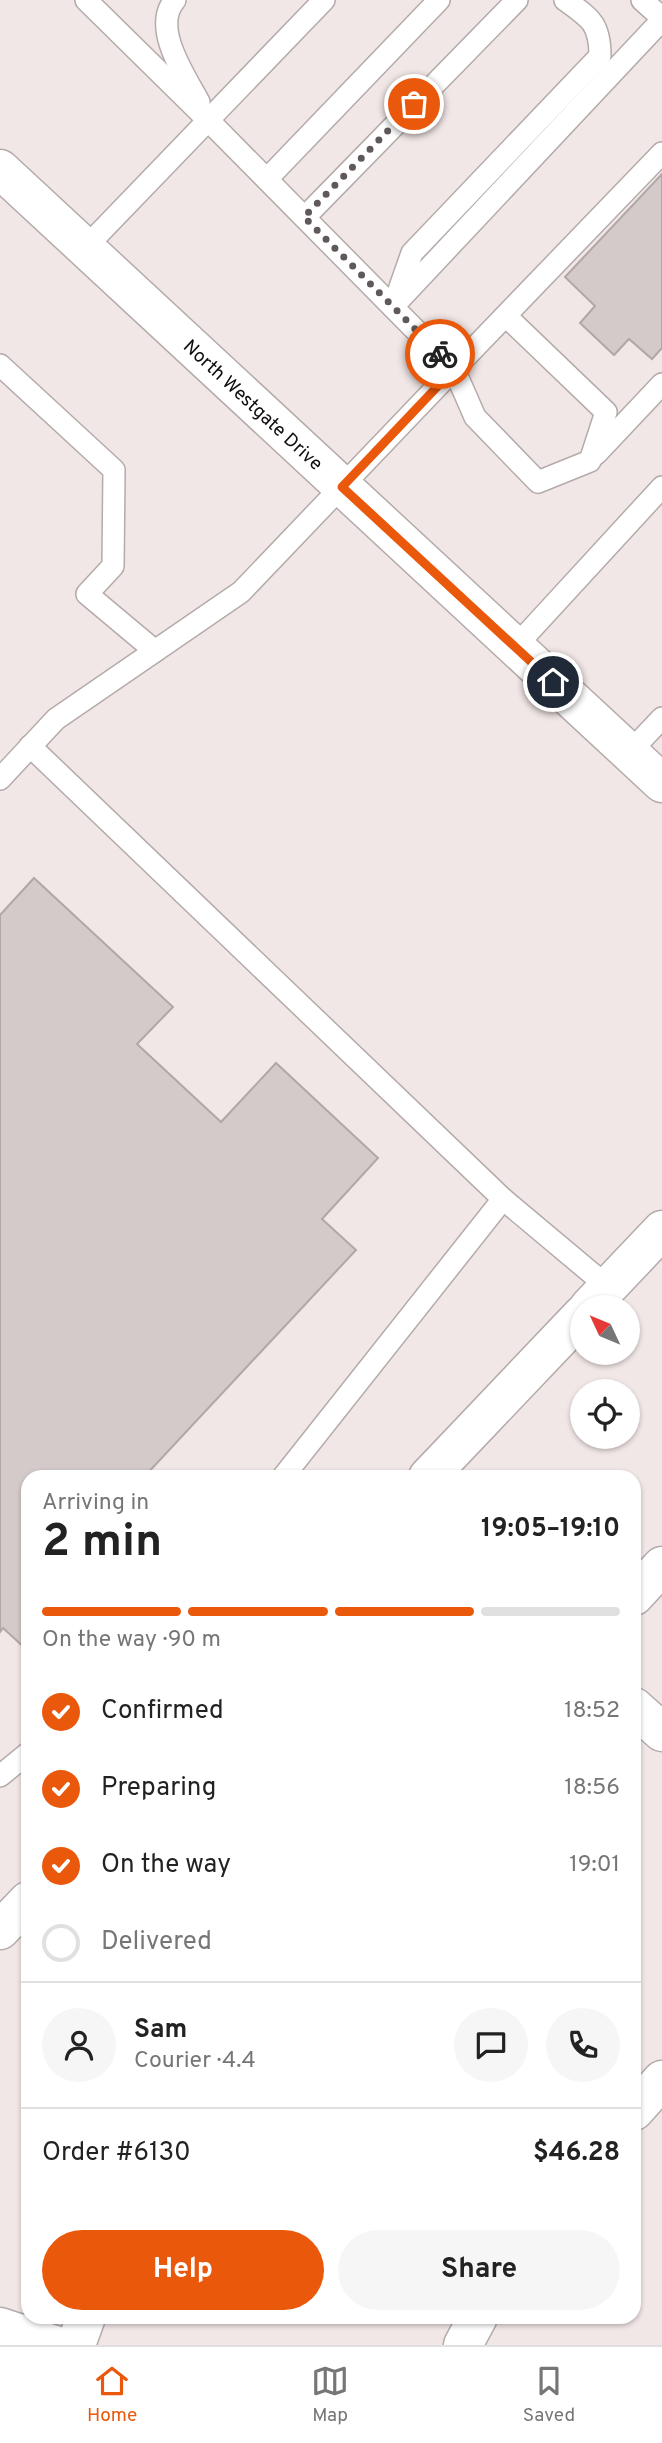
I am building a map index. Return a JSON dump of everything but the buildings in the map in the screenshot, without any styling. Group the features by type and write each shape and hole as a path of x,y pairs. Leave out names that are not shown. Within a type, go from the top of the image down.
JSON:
{"street":[{"name":"North Westgate Drive","path":"0,169 662,783"},
{"path":"601,1295 662,1230"},
{"path":"435,1470 570,1327"},
{"path":"641,1588 662,1566"},
{"path":"641,1713 662,1732"},
{"path":"0,1930 21,1908"},
{"path":"641,2103 662,2080"},
{"path":"76,2345 84,2324"},
{"path":"463,2345 474,2324"},
{"path":"0,2327 55,2345"}],"lane":[{"path":"86,0 454,369 475,417 538,482 590,461 662,384"},
{"path":"175,0 169,7 165,26 177,60 208,120"},
{"path":"85,248 324,0"},
{"path":"267,179 439,0"},
{"path":"393,307 412,253 600,56 600,38 593,20 565,0"},
{"path":"393,307 662,19 642,0"},
{"path":"304,217 514,1"},
{"path":"0,779 56,719 241,592 662,153"},
{"path":"506,316 606,412 590,461"},
{"path":"0,366 114,470 113,566 87,594 155,651"},
{"path":"515,647 662,487"},
{"path":"629,752 662,719"},
{"path":"30,746 503,1199 586,1295"},
{"path":"289,1470 503,1199"},
{"path":"0,1776 21,1759"}],"way so far":[{"path":"414,104 304,217 440,354"}],"route":[{"path":"440,354 454,369 342,487 553,682"}]}
